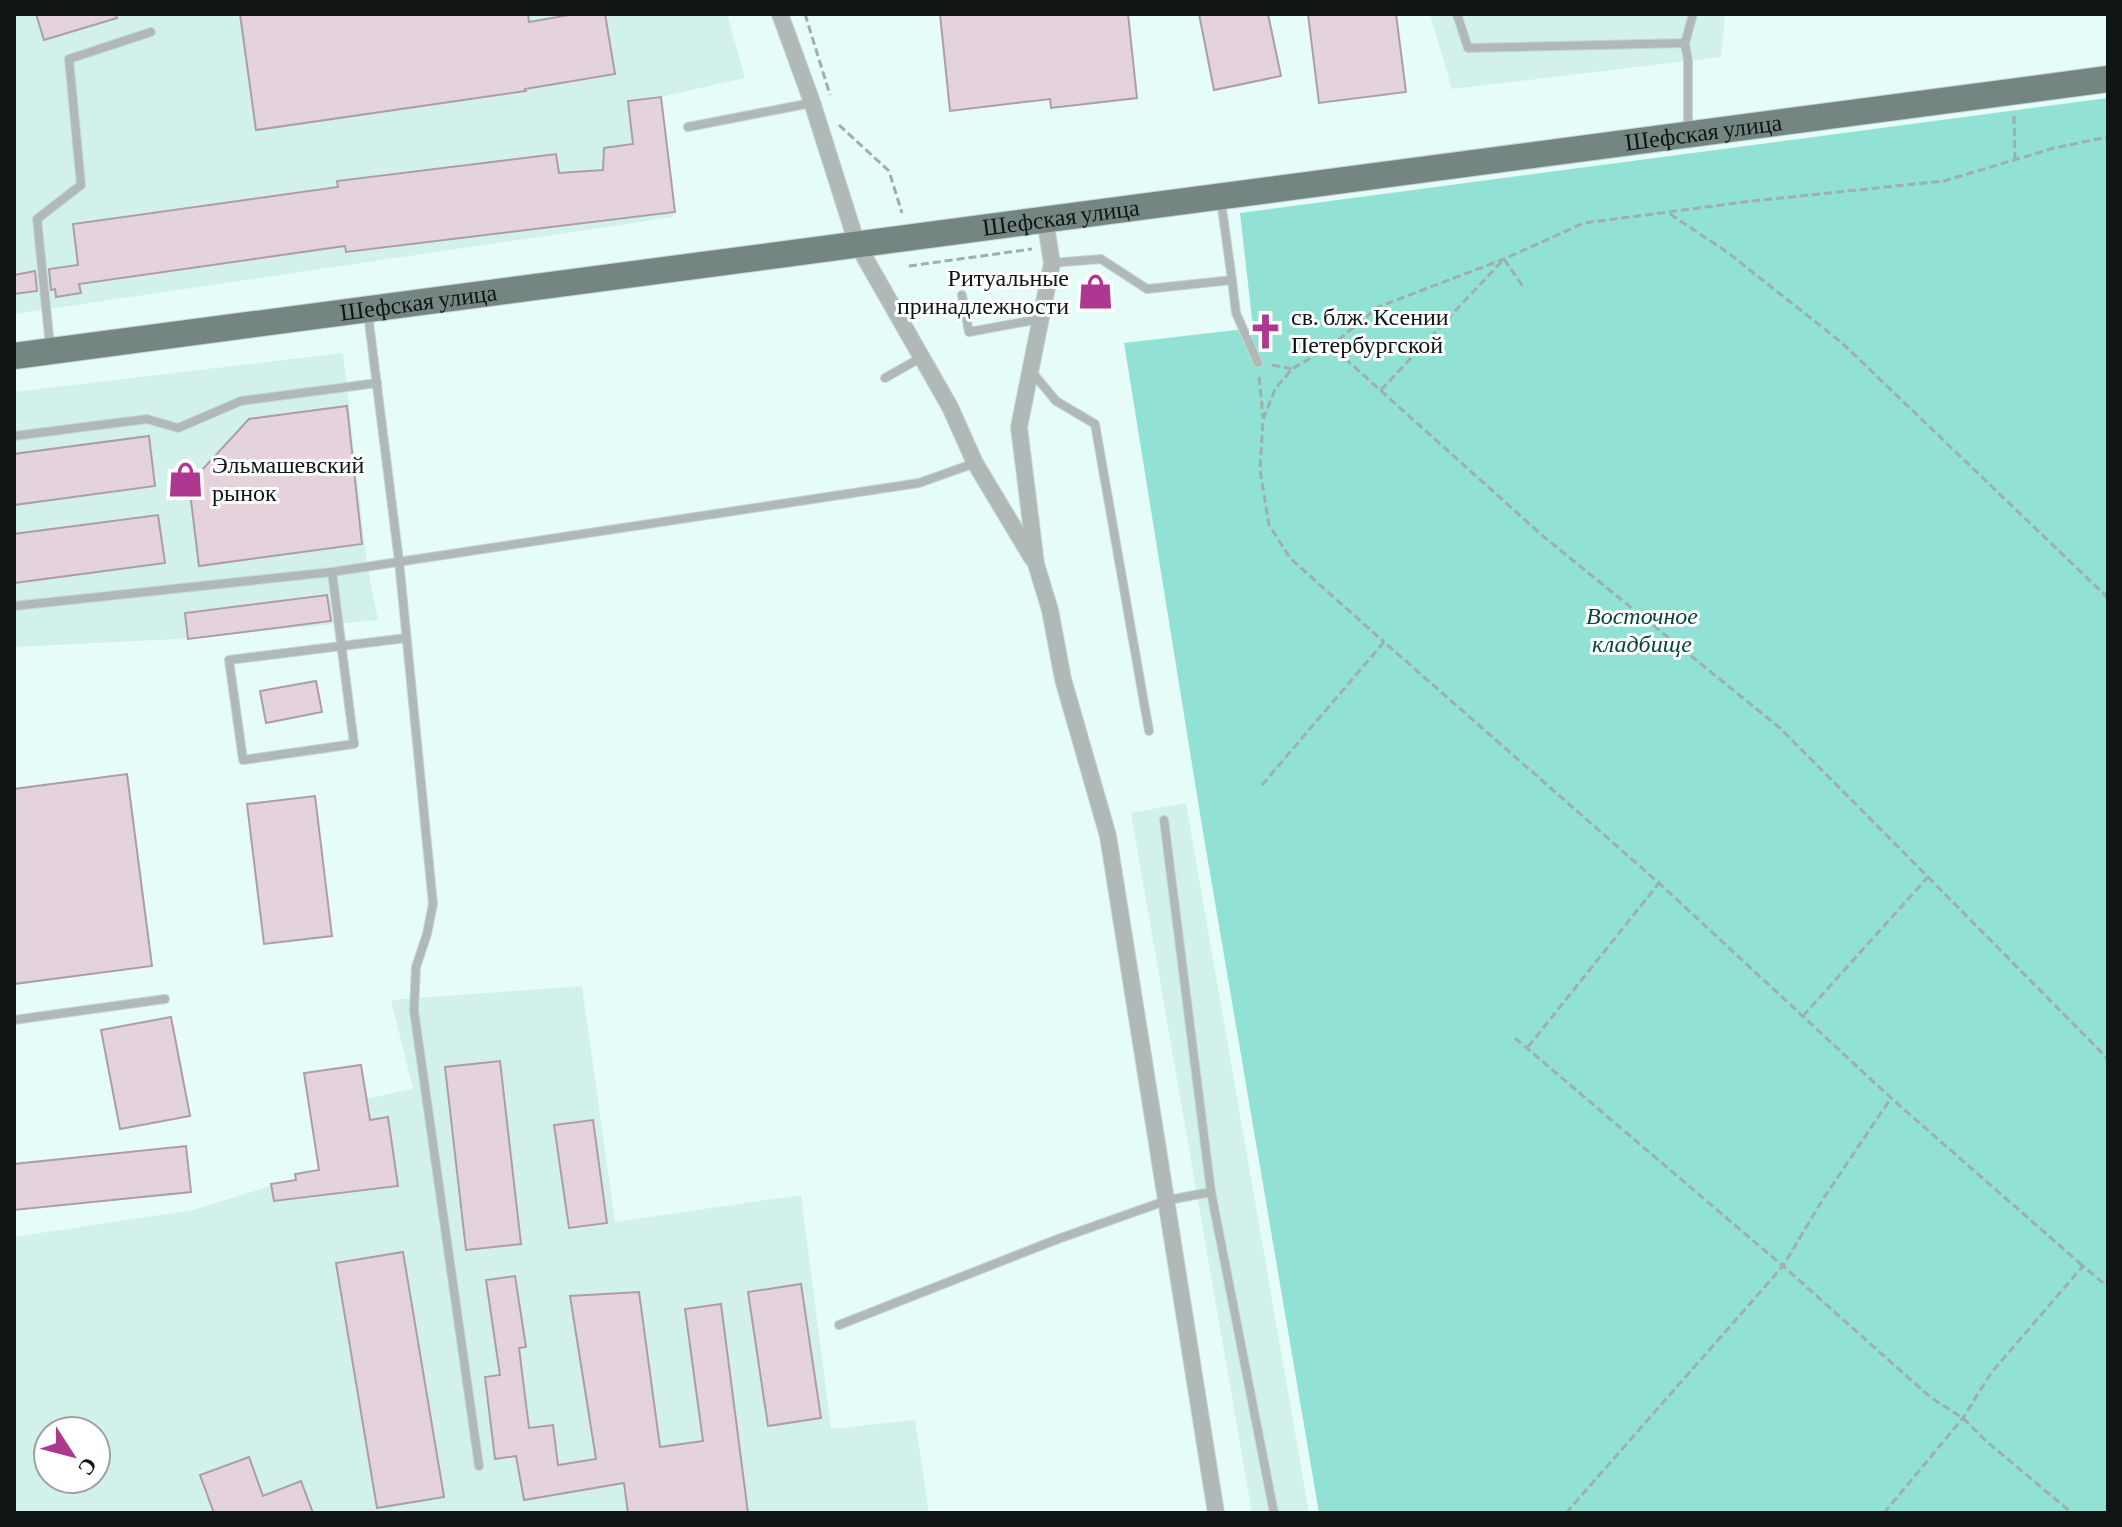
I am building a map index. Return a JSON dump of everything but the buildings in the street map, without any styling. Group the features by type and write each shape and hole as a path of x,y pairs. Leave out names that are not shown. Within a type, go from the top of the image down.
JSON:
{"main road":[{"name":"Шефская улица","path":"14,356 2108,79"}],"street":[{"path":"780,14 812,102 857,244 950,407 975,463 1036,564"},
{"path":"1045,220 1050,255 1019,427 1036,564 1050,610 1063,679 1108,836 1216,1513"}],"lane":[{"path":"1457,14 1468,48 1685,43"},
{"path":"1688,135 1688,61 1685,43 1693,14"},
{"path":"50,351 37,219 81,185 69,59 151,32"},
{"path":"688,127 812,102"},
{"path":"1221,197 1236,313 1258,363"},
{"path":"1050,255 1101,259 1147,289 1232,280"},
{"path":"962,295 969,332 1041,318"},
{"path":"368,309 399,561 433,904 416,967 414,1011 479,1466"},
{"path":"885,378 922,357"},
{"path":"1031,371 1056,401 1095,424 1149,731"},
{"path":"14,436 147,419 178,428 241,401 377,383"},
{"path":"14,606 332,572 919,483 975,463"},
{"path":"332,572 343,646 354,744 243,760 229,660 343,646 406,638"},
{"path":"1164,820 1211,1192 1274,1513"},
{"path":"14,1020 165,999"},
{"path":"839,1325 1058,1239 1168,1200 1211,1192"}],"path":[{"path":"805,14 830,97"},
{"path":"2013,92 2015,160"},
{"path":"838,124 889,171 902,213"},
{"path":"1263,420 1275,389 1292,369 1331,346 1378,307 1504,259 1584,223 1944,181 2054,148 2108,137"},
{"path":"1668,212 1727,252 1841,342 2108,598"},
{"path":"909,266 1050,255"},
{"path":"1504,259 1524,288"},
{"path":"1381,390 1504,259"},
{"path":"1331,346 1544,537 1780,728 2108,1059"},
{"path":"1292,369 1258,363 1263,420 1260,470 1269,525 1290,558 1659,883 1891,1098 2108,1287"},
{"path":"1262,785 1384,642"},
{"path":"1803,1016 1928,877"},
{"path":"1528,1047 1659,883"},
{"path":"1515,1038 1783,1266 1930,1397 1963,1418 2072,1513"},
{"path":"1566,1513 1783,1266 1823,1199 1891,1098"},
{"path":"1884,1513 1963,1418 1991,1373 2083,1266"}],"shaded area":[{"path":"14,14 727,14 745,78 660,97 674,217 14,314"},
{"path":"1430,14 1725,14 1721,57 1452,89"},
{"name":"Эльмашевский рынок","path":"343,353 367,565 378,620 177,639 14,647 14,392"},
{"path":"1186,803 1309,1513 1252,1513 1131,813"},
{"path":"582,986 615,1222 801,1195 831,1429 915,1420 929,1513 14,1513 14,1237 193,1210 323,1170 321,1108 413,1089 391,1000"}],"green space":[{"name":"Восточное кладбище","path":"2108,98 2108,1513 1319,1513 1202,826 1124,343 1253,328 1240,213"}],"place":[{"name":"Ритуальные принадлежности","path":"1095,292"},
{"name":"св. блж. Ксении Петербургской","path":"1265,331"},
{"name":"Эльмашевский рынок","path":"186,479"}]}
